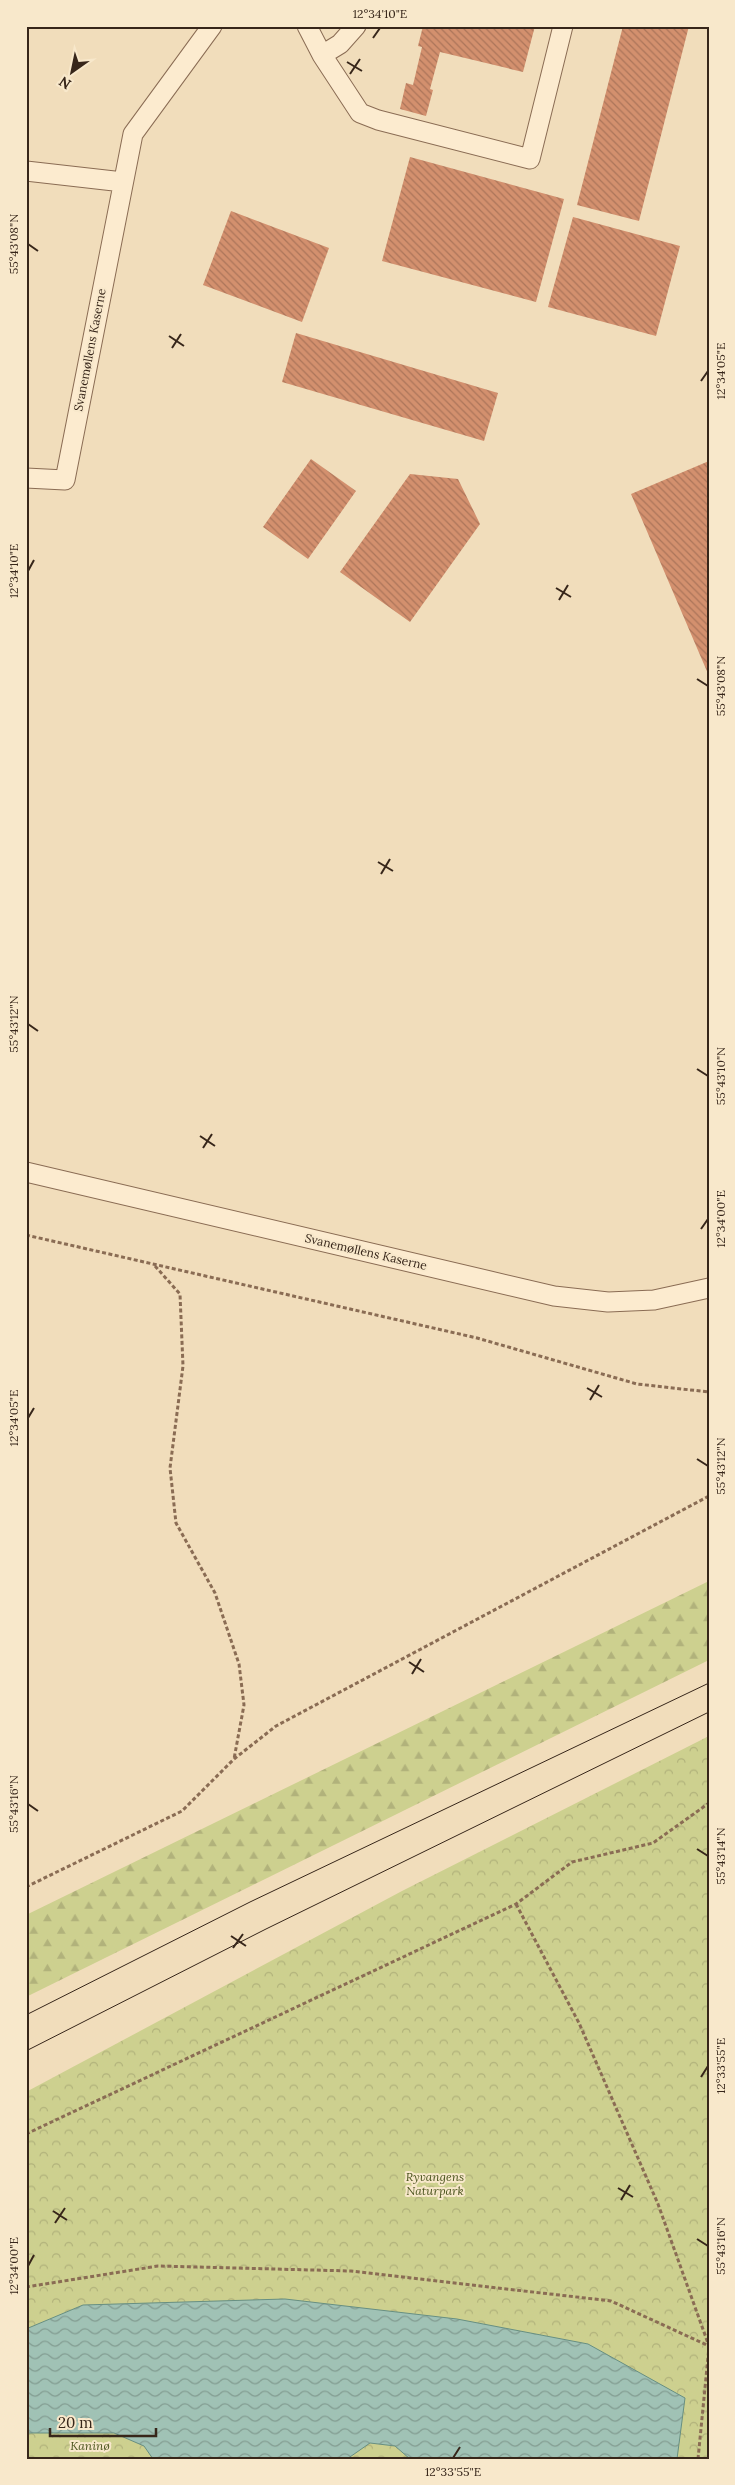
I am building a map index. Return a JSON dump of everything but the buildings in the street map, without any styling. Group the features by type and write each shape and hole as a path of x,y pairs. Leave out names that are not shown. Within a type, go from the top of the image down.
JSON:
{"lane":[{"name":"Svanemøllens Kaserne","path":"26,478 64,480 133,134 212,26"},
{"path":"307,26 322,55 360,113 378,120 530,159 563,26"},
{"path":"322,55 340,44 356,26"},
{"path":"26,171 123,182"},
{"name":"Svanemøllens Kaserne","path":"26,1172 554,1296 608,1302 654,1300 709,1288"}],"path":[{"path":"26,1235 477,1338 637,1384 709,1392"},
{"path":"154,1265 180,1294 183,1366 170,1468 176,1524 214,1593 238,1664 244,1705 234,1759"},
{"path":"26,1887 182,1811 234,1759 276,1726 709,1496"},
{"path":"26,2134 516,1904 572,1862 653,1843 709,1804"},
{"path":"516,1904 583,2032 658,2204 709,2347 698,2459"},
{"path":"26,2287 158,2266 351,2271 611,2301 709,2347"}],"green space":[{"path":"709,1581 709,1660 26,1997 26,1915"},
{"name":"Ryvangens Naturpark","path":"709,1736 709,2459 26,2459 26,2092 402,1891"}],"water":[{"path":"285,2299 457,2319 588,2344 685,2398 677,2459 410,2459 395,2446 370,2443 347,2459 153,2459 144,2446 114,2433 26,2433 26,2329 83,2305"}],"tram line":[{"path":"26,2015 250,1902 709,1683"},
{"path":"26,2051 266,1929 709,1712"}],"park label":[{"name":"Kaninø","path":"90,2446"}]}
